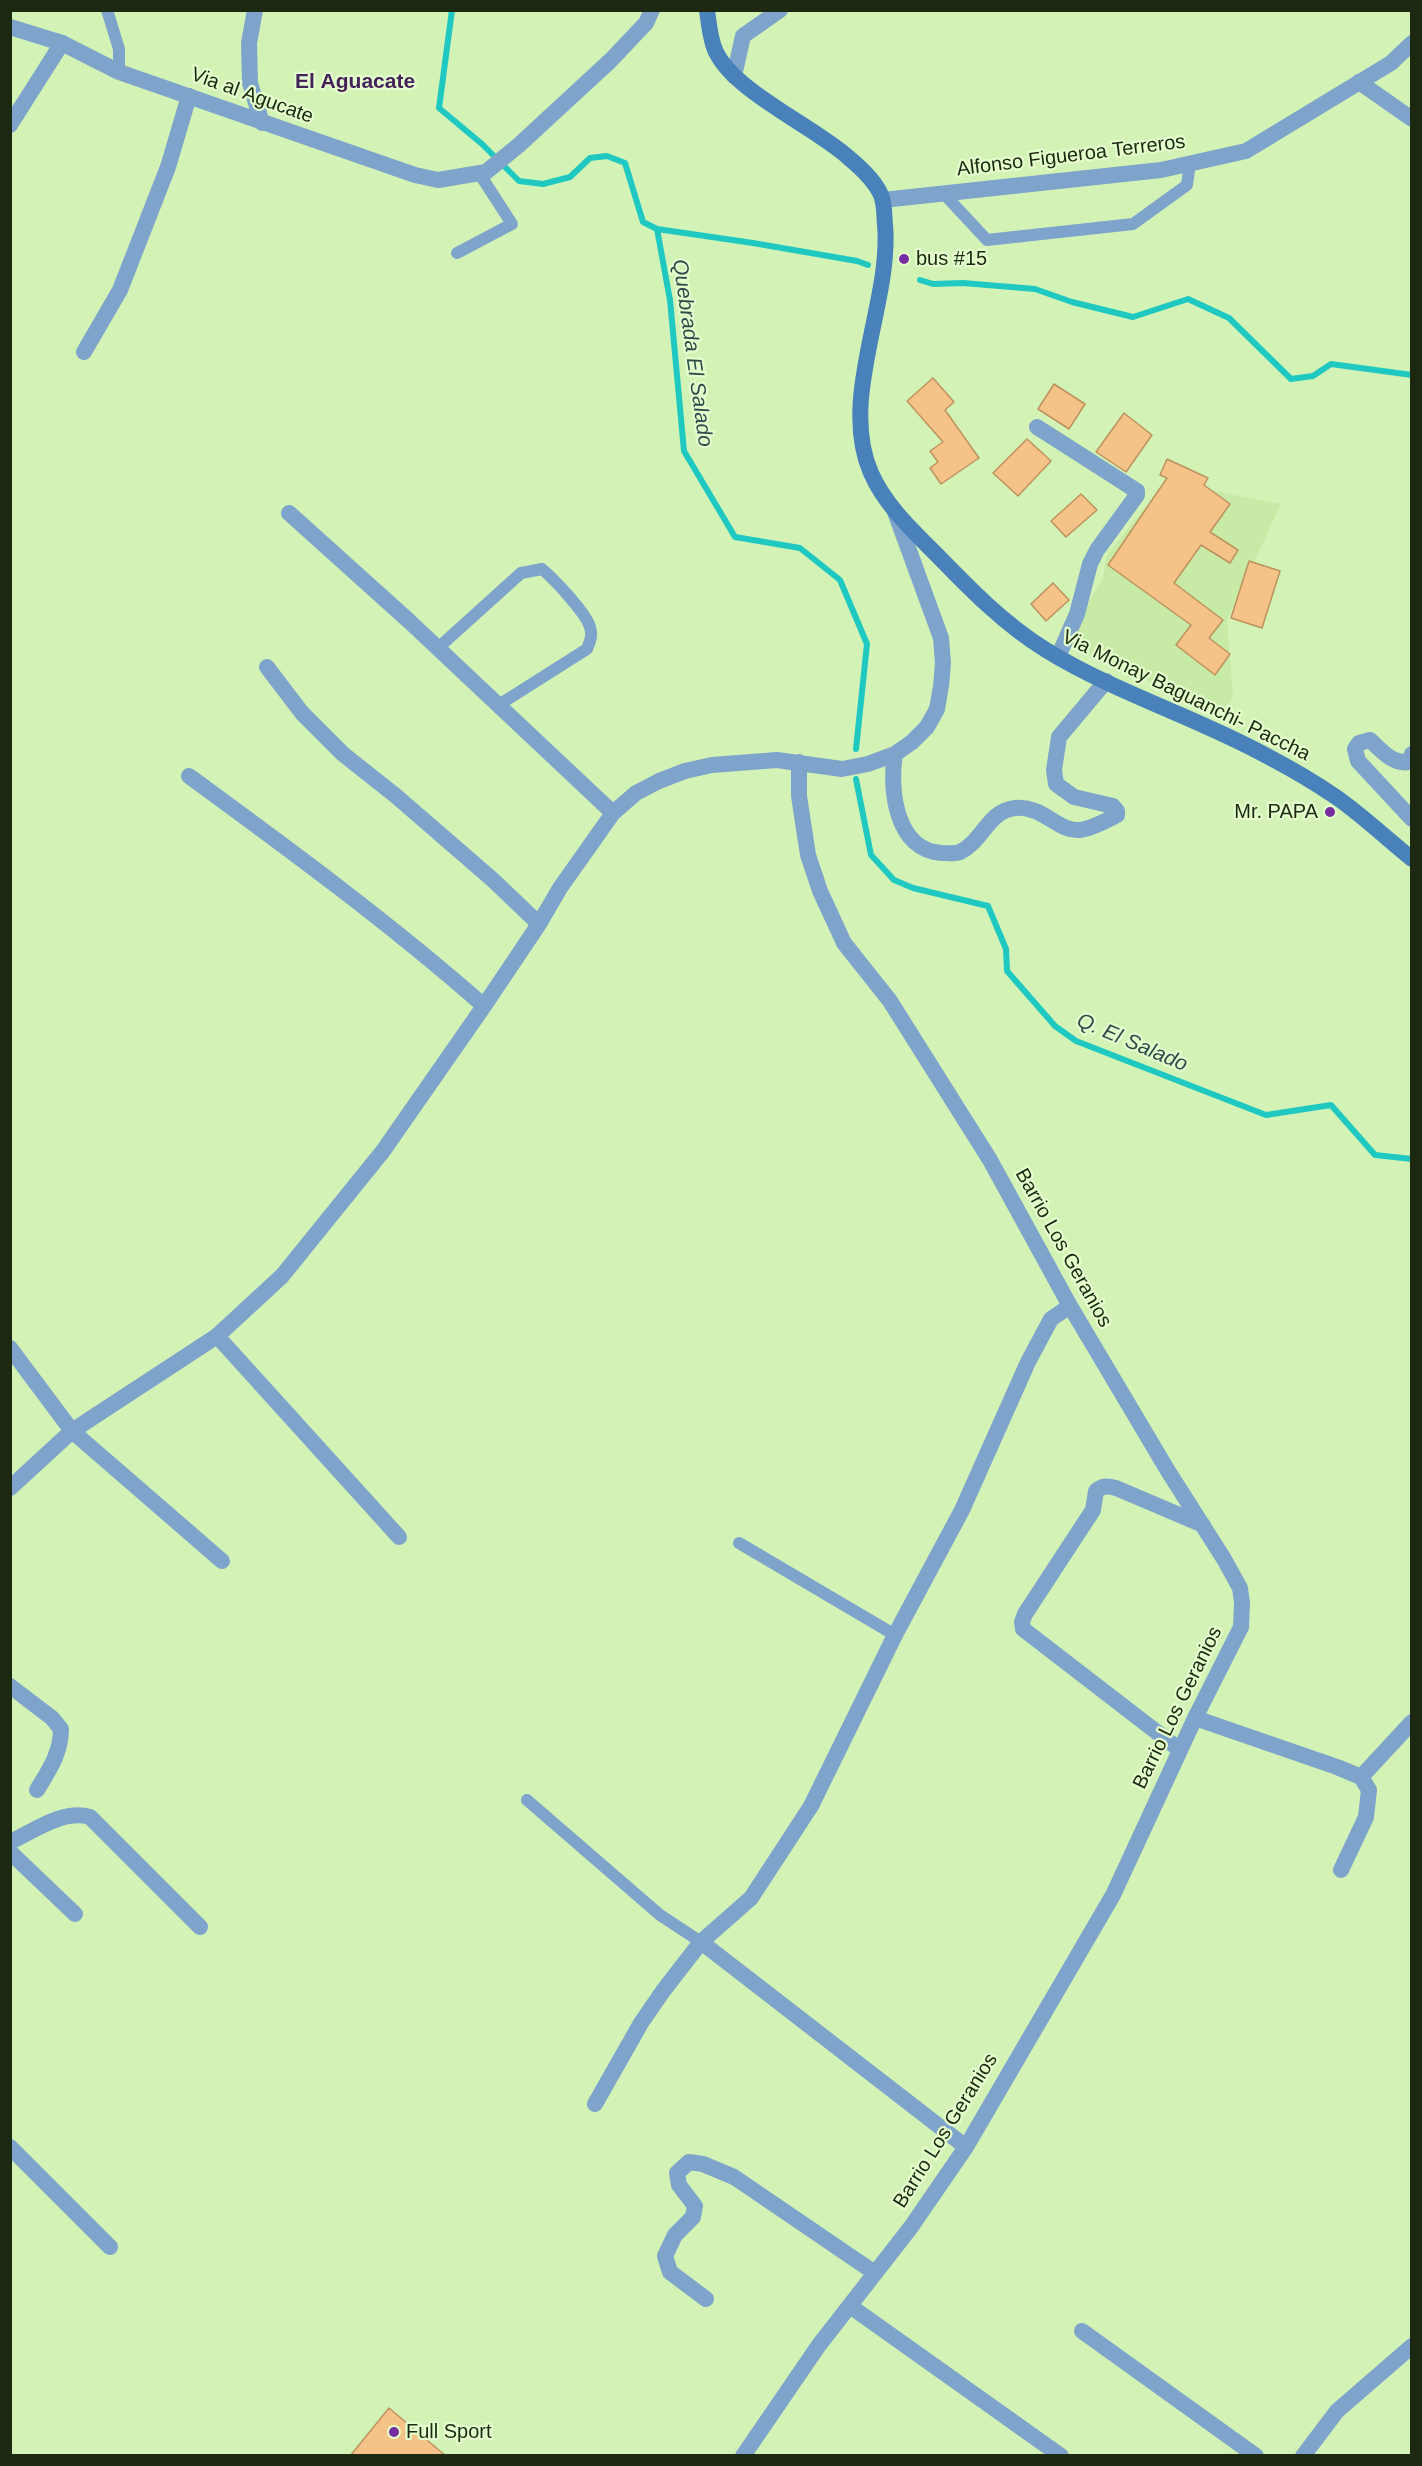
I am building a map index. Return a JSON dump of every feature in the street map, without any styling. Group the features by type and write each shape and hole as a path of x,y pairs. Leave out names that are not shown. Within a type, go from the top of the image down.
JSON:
{"main road":[{"path":"707,10 716,52 734,76 834,144 860,167 878,189 883,200"},
{"name":"Via Monay Baguanchi- Paccha","path":"883,200 886,239 883,270 862,381 861,428 871,474 895,512 996,614 1058,657 1267,755 1336,797 1412,859"}],"street":[{"path":"255,10 249,43 250,83 262,123"},
{"path":"482,172 519,145 610,60 646,22 652,10"},
{"path":"734,76 743,36 780,10"},
{"name":"Via al Agucate","path":"10,27 62,43 119,72 415,175 438,180 482,172"},
{"path":"10,125 62,43"},
{"name":"Alfonso Figueroa Terreros","path":"883,200 1161,170 1246,151 1391,63 1412,43"},
{"path":"1359,82 1412,119"},
{"path":"84,352 120,290 168,167 189,96"},
{"path":"1037,427 1137,491 1137,495 1097,550 1090,564 1077,614 1058,657"},
{"path":"12,1484 72,1431 217,1336 282,1276 383,1151 484,1006 539,924 560,888 613,813 636,794 659,781 685,771 712,765 777,760 842,769 868,764 895,754 927,727 937,709 943,663 941,638 895,512"},
{"path":"290,513 438,648 613,813"},
{"path":"267,667 302,713 343,754 433,829 539,924"},
{"path":"895,754 891,775 896,811 908,836 931,852 957,853 972,844 988,823 1004,809 1020,807 1041,812 1065,827 1078,830 1100,824 1117,815 1113,806 1074,797 1056,784 1054,770 1059,737 1106,681"},
{"path":"1412,754 1409,762 1402,763 1390,758 1370,740 1359,743 1355,749 1358,761 1412,819"},
{"name":"Barrio Los Geranios","path":"743,2456 819,2345 911,2227 966,2147 1113,1895 1195,1718 1241,1627 1242,1603 1240,1588 1070,1306 990,1160 890,1001 844,944 820,891 808,855 799,796 799,762"},
{"path":"189,776 324,875 441,968 484,1006"},
{"path":"595,2104 641,2023 701,1942 751,1898 811,1806 895,1635 962,1510 1028,1362 1051,1319 1070,1306"},
{"path":"217,1336 399,1537"},
{"path":"10,1348 72,1431 222,1562"},
{"path":"1180,1750 1023,1629 1022,1622 1093,1510 1096,1491 1100,1487 1116,1488 1203,1525"},
{"path":"10,1686 52,1718 61,1729 61,1744 51,1768 37,1790"},
{"path":"1195,1718 1361,1777 1369,1790 1366,1817 1341,1870"},
{"path":"1361,1777 1412,1722"},
{"path":"10,1842 69,1816 81,1814 90,1817 200,1927"},
{"path":"10,1852 75,1914"},
{"path":"701,1942 966,2147"},
{"path":"10,2147 110,2247"},
{"path":"706,2299 670,2272 665,2256 675,2235 693,2217 695,2206 679,2185 678,2173 689,2162 702,2164 734,2177 875,2272"},
{"path":"850,2306 1061,2456"},
{"path":"1082,2331 1256,2456"},
{"path":"1303,2456 1337,2411 1412,2346"}],"lane":[{"path":"107,10 119,49 119,72"},
{"path":"944,194 987,240 1133,224 1187,185 1190,164"},
{"path":"458,253 512,224 482,172"},
{"path":"438,648 521,573 542,569 554,579 590,625 592,638 587,649 497,706"},
{"path":"739,1543 895,1635"},
{"path":"527,1800 660,1915 701,1942"}],"shaded area":[{"path":"1164,482 1190,494 1213,491 1281,504 1227,620 1233,697 1221,712 1078,651 1074,625 1103,578 1106,557"}],"building":[{"path":"933,378 954,402 945,410 979,458 941,484 930,468 938,462 930,451 943,442 907,401"},
{"path":"1054,384 1085,404 1069,429 1038,409"},
{"path":"1124,413 1152,435 1126,472 1096,452"},
{"path":"1027,439 1051,461 1018,496 993,473"},
{"path":"1167,459 1208,478 1204,485 1230,504 1210,532 1238,550 1230,563 1201,545 1174,583 1223,620 1209,638 1230,654 1215,675 1176,645 1191,625 1108,565 1167,478 1160,475"},
{"path":"1081,494 1097,510 1066,537 1051,521"},
{"path":"1249,561 1280,571 1262,628 1231,618"},
{"path":"1053,583 1069,600 1046,621 1031,604"},
{"name":"Full Sport","path":"389,2408 446,2456 350,2456"}],"waterway":[{"path":"452,10 439,108 482,144 519,181 543,184 570,177 590,158 607,156 625,163 643,222 657,229 753,243 857,261 868,265"},
{"name":"Quebrada El Salado","path":"657,229 670,300 684,451 735,537 800,548 840,580 867,644 856,749"},
{"name":"Quebrada El Salado","path":"920,280 933,284 963,283 1035,289 1072,302 1133,317 1188,299 1229,318 1291,379 1313,376 1331,364 1412,375"},
{"name":"Q. El Salado","path":"856,779 871,855 894,880 913,888 988,906 1006,949 1007,971 1055,1026 1076,1041 1266,1115 1331,1105 1375,1155 1412,1159"}],"place":[{"name":"bus #15","path":"904,259"},
{"name":"Mr. PAPA","path":"1330,812"},
{"name":"Full Sport","path":"394,2432"}],"district":[{"name":"El Aguacate","path":"355,82"}]}
